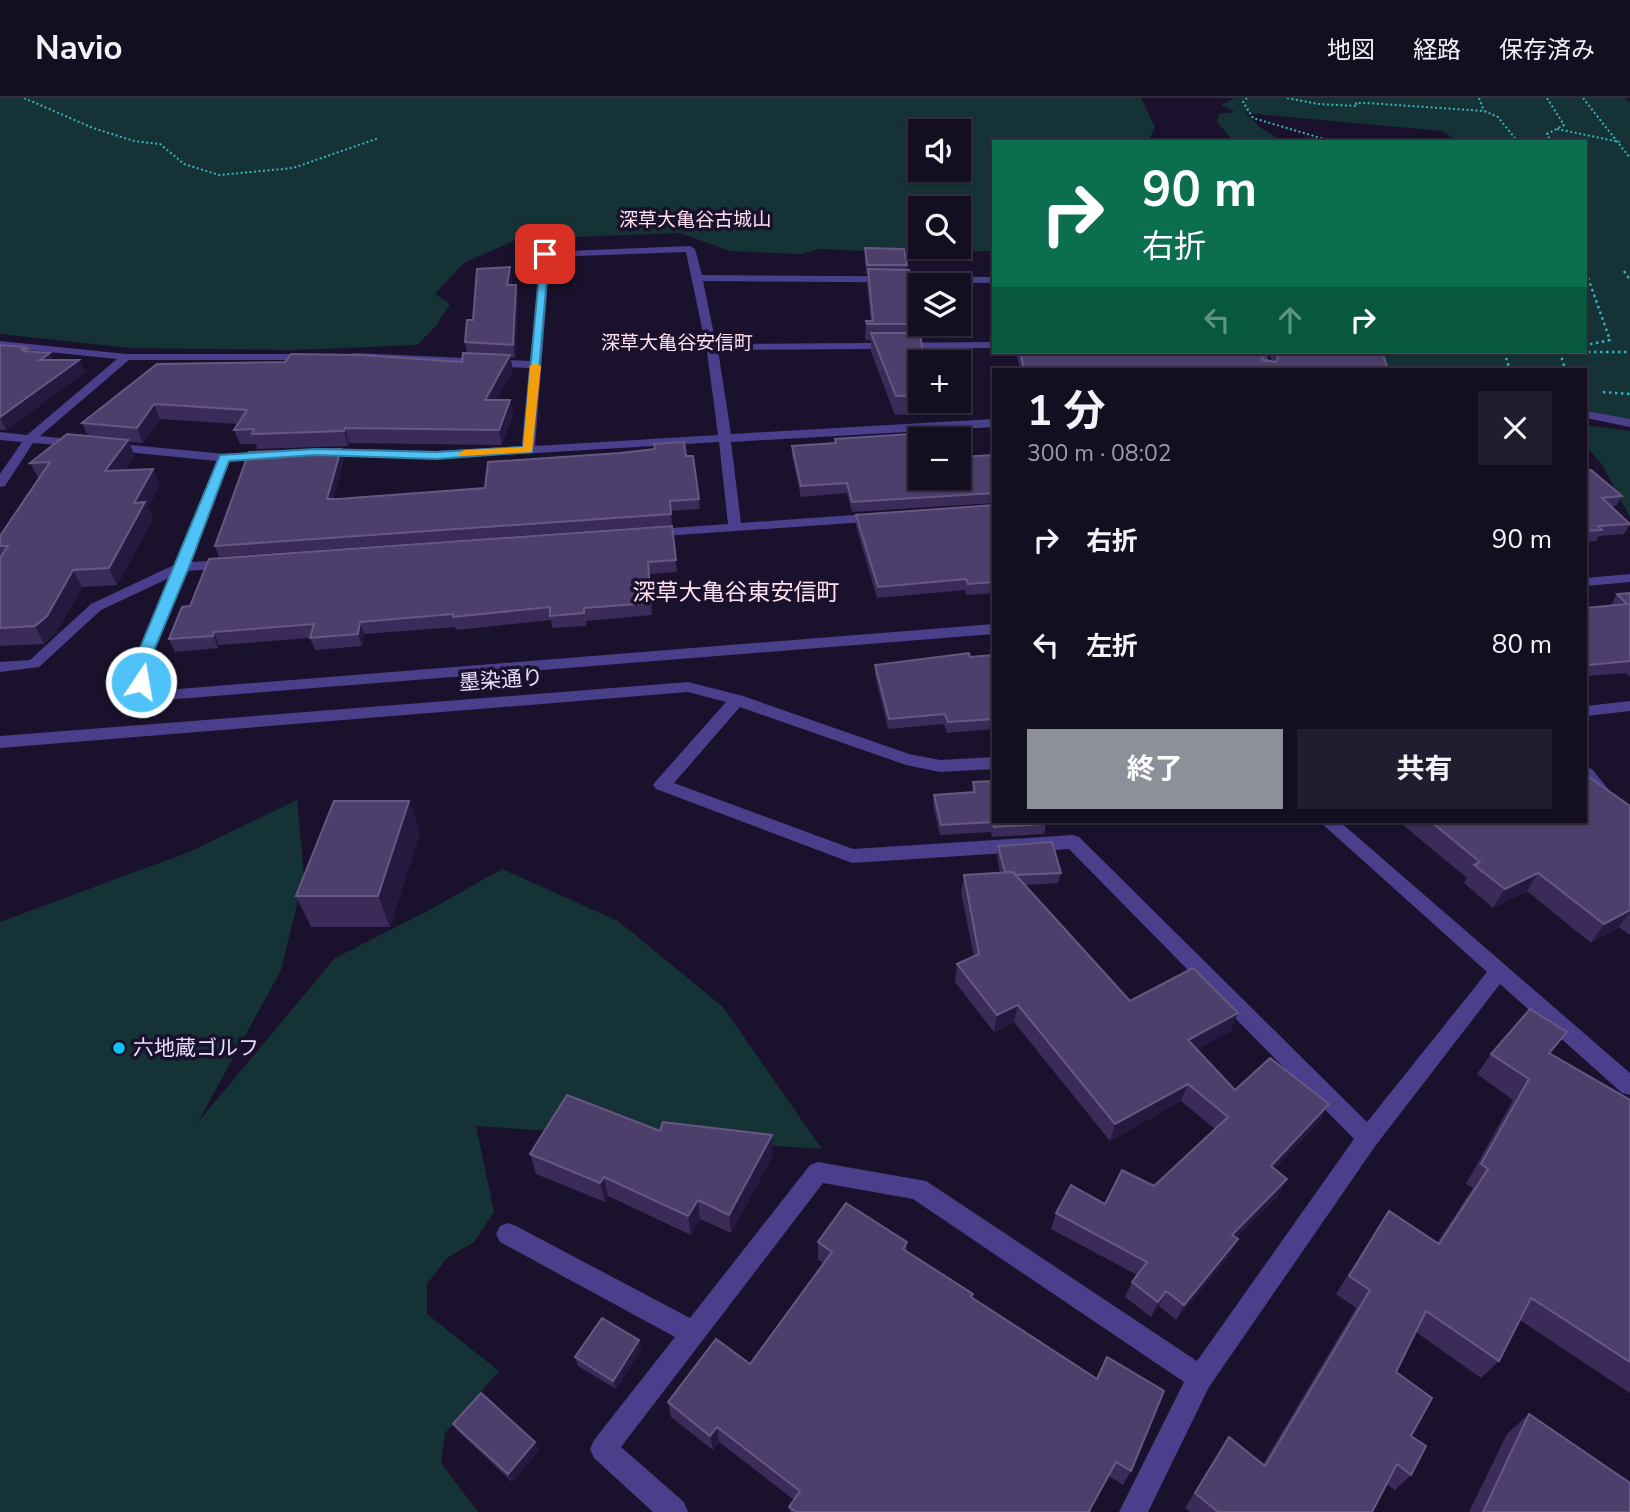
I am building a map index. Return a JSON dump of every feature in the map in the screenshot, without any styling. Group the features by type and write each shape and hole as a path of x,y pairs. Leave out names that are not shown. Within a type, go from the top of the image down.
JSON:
{"street":[{"path":"528,450 545,254 690,249 698,278 725,438 735,527"},
{"path":"698,278 992,280"},
{"path":"0,344 126,357 321,357"},
{"path":"710,347 992,345"},
{"path":"348,356 536,365"},
{"path":"0,483 30,439 126,357"},
{"path":"1587,415 1630,423"},
{"path":"0,436 225,457 296,453 436,455 992,423"},
{"path":"225,457 139,667 141,682 145,687 164,695 992,629"},
{"path":"639,534 899,516"},
{"path":"0,667 34,664 96,607 182,567 238,563"},
{"path":"1587,582 1630,578"},
{"name":"墨染通り","path":"0,742 688,687 737,700 906,759 940,766 992,763"},
{"path":"737,700 662,785 852,856 1073,842 1367,1138"},
{"path":"1587,711 1630,706"},
{"path":"1587,774 1606,797 1630,815"},
{"path":"1330,823 1630,1086"},
{"path":"1133,1512 1200,1378 1367,1138 1499,971"},
{"path":"674,1512 603,1449 818,1172 918,1189 1200,1378"},
{"path":"508,1234 693,1333"}],"path":[{"path":"24,98 93,128 134,141 160,144 184,164 219,175 293,168 379,138"},
{"path":"1247,98 1243,102 1253,118 1327,140"},
{"path":"1287,98 1318,104 1357,106 1355,98"},
{"path":"1366,98 1367,103"},
{"path":"1479,98 1483,111"},
{"path":"1547,98 1564,125 1547,134 1550,140"},
{"path":"1583,98 1621,142 1630,158"},
{"path":"1356,103 1483,111 1498,117 1516,140"},
{"path":"1557,129 1621,142"},
{"path":"1624,271 1630,280"},
{"path":"1587,275 1610,340 1587,345"},
{"path":"1587,352 1630,352"}],"green space":[{"path":"0,98 1141,98 1155,127 1149,140 992,140 992,251 971,251 971,196 908,196 908,252 819,249 801,254 730,251 680,233 518,239 464,263 435,294 450,304 436,326 417,345 292,350 131,348 0,334"},
{"path":"1235,98 1624,98 1630,102 1630,420 1587,413 1587,368 1382,368 1380,354 1587,354 1587,140 1455,140 1443,131 1245,113 1276,137 1272,140 1232,140 1217,122 1219,114 1235,112 1221,105"},
{"path":"1587,425 1630,431 1630,517 1601,463 1587,448"},
{"path":"297,800 304,876 281,970 198,1122 335,958 426,912 502,869 618,921 723,1007 822,1149 476,1126 494,1212 474,1242 447,1258 427,1284 427,1314 499,1371 445,1433 441,1463 478,1512 0,1512 0,922 189,852"}],"building":[{"path":"865,248 904,249 907,265 867,265"},
{"path":"510,267 507,285 516,285 513,345 465,342 467,320 473,320 477,269"},
{"path":"868,269 909,270 908,324 867,324 866,321 873,321"},
{"path":"871,333 908,333 908,336 920,336 922,350 908,350 908,396 896,396"},
{"path":"0,345 25,347 22,349 27,349 24,351 50,353 40,360 79,360 0,417"},
{"path":"463,353 510,355 485,400 510,400 499,430 345,428 344,431 252,434 254,429 234,430 247,410 154,404 137,428 82,423 157,364 285,362 291,354 360,355 462,362"},
{"path":"1020,354 1261,354 1263,360 1276,362 1276,354 1383,354 1388,368 1024,368"},
{"path":"67,434 128,440 105,471 153,469 134,503 145,502 109,568 73,570 47,616 35,626 0,628 0,558 8,546 0,546 0,536 50,462 30,463"},
{"path":"908,434 908,490 971,490 971,456 992,455 992,493 852,502 847,483 801,486 792,446 836,443 835,439"},
{"path":"684,442 686,456 693,456 699,499 670,501 671,514 215,546 249,452 341,449 327,499 338,499 485,488 488,462 620,453 655,449 654,444"},
{"path":"1587,469 1622,496 1602,498 1630,524 1598,526 1602,530 1587,531"},
{"path":"992,505 992,582 968,584 966,579 878,587 856,515"},
{"path":"672,526 676,560 648,562 651,603 584,608 584,613 550,616 550,607 453,617 453,614 360,622 358,634 310,638 314,624 214,632 213,636 169,639 182,607 190,606 209,559"},
{"path":"1630,593 1630,661 1589,665 1587,608 1627,604 1617,594"},
{"path":"969,653 970,657 992,655 992,719 948,722 945,714 889,719 875,665"},
{"path":"1587,776 1630,806 1630,910 1604,924 1538,873 1505,889 1474,865 1480,862 1432,823 1587,823"},
{"path":"992,781 992,822 941,825 934,795 975,792 973,782"},
{"path":"334,801 409,801 378,896 296,896"},
{"path":"993,823 1046,824 994,827"},
{"path":"1052,842 1061,873 1016,875 1013,872 1005,872 998,846"},
{"path":"1013,872 1130,1001 1193,968 1238,1013 1188,1040 1235,1090 1270,1058 1329,1104 1271,1166 1287,1179 1232,1235 1238,1239 1184,1305 1166,1291 1158,1302 1132,1282 1147,1262 1056,1213 1071,1185 1105,1204 1122,1170 1154,1186 1228,1117 1188,1084 1115,1124 1018,1005 997,1015 957,964 979,954 964,875"},
{"path":"1530,1009 1567,1032 1549,1053 1630,1100 1630,1362 1531,1298 1499,1361 1426,1311 1396,1372 1432,1398 1411,1436 1426,1446 1411,1475 1397,1464 1372,1512 1218,1512 1195,1493 1229,1437 1265,1466 1370,1290 1349,1276 1389,1211 1439,1244 1488,1169 1481,1164 1529,1079 1491,1054"},
{"path":"567,1095 660,1131 663,1122 772,1135 729,1215 698,1200 688,1216 604,1177 600,1183 530,1154"},
{"path":"846,1203 907,1242 903,1249 973,1294 971,1297 1097,1379 1107,1357 1164,1391 1131,1471 1116,1462 1090,1512 796,1512 789,1507 800,1491 717,1427 710,1436 668,1402 716,1339 750,1364 832,1252 818,1242"},
{"path":"602,1318 639,1340 613,1381 575,1357"},
{"path":"481,1393 535,1442 508,1474 453,1424"},
{"path":"1529,1414 1630,1483 1630,1512 1483,1512"}],"slow traffic":[{"path":"464,454 528,450 535,366"}],"place":[{"name":"六地蔵ゴルフ","path":"119,1048"}],"district":[{"name":"深草大亀谷古城山","path":"695,220"},
{"name":"深草大亀谷安信町","path":"677,343"},
{"name":"深草大亀谷東安信町","path":"736,592"}],"route":[{"path":"141,682 139,667 225,457 315,452 436,455 528,450 545,254"}]}
